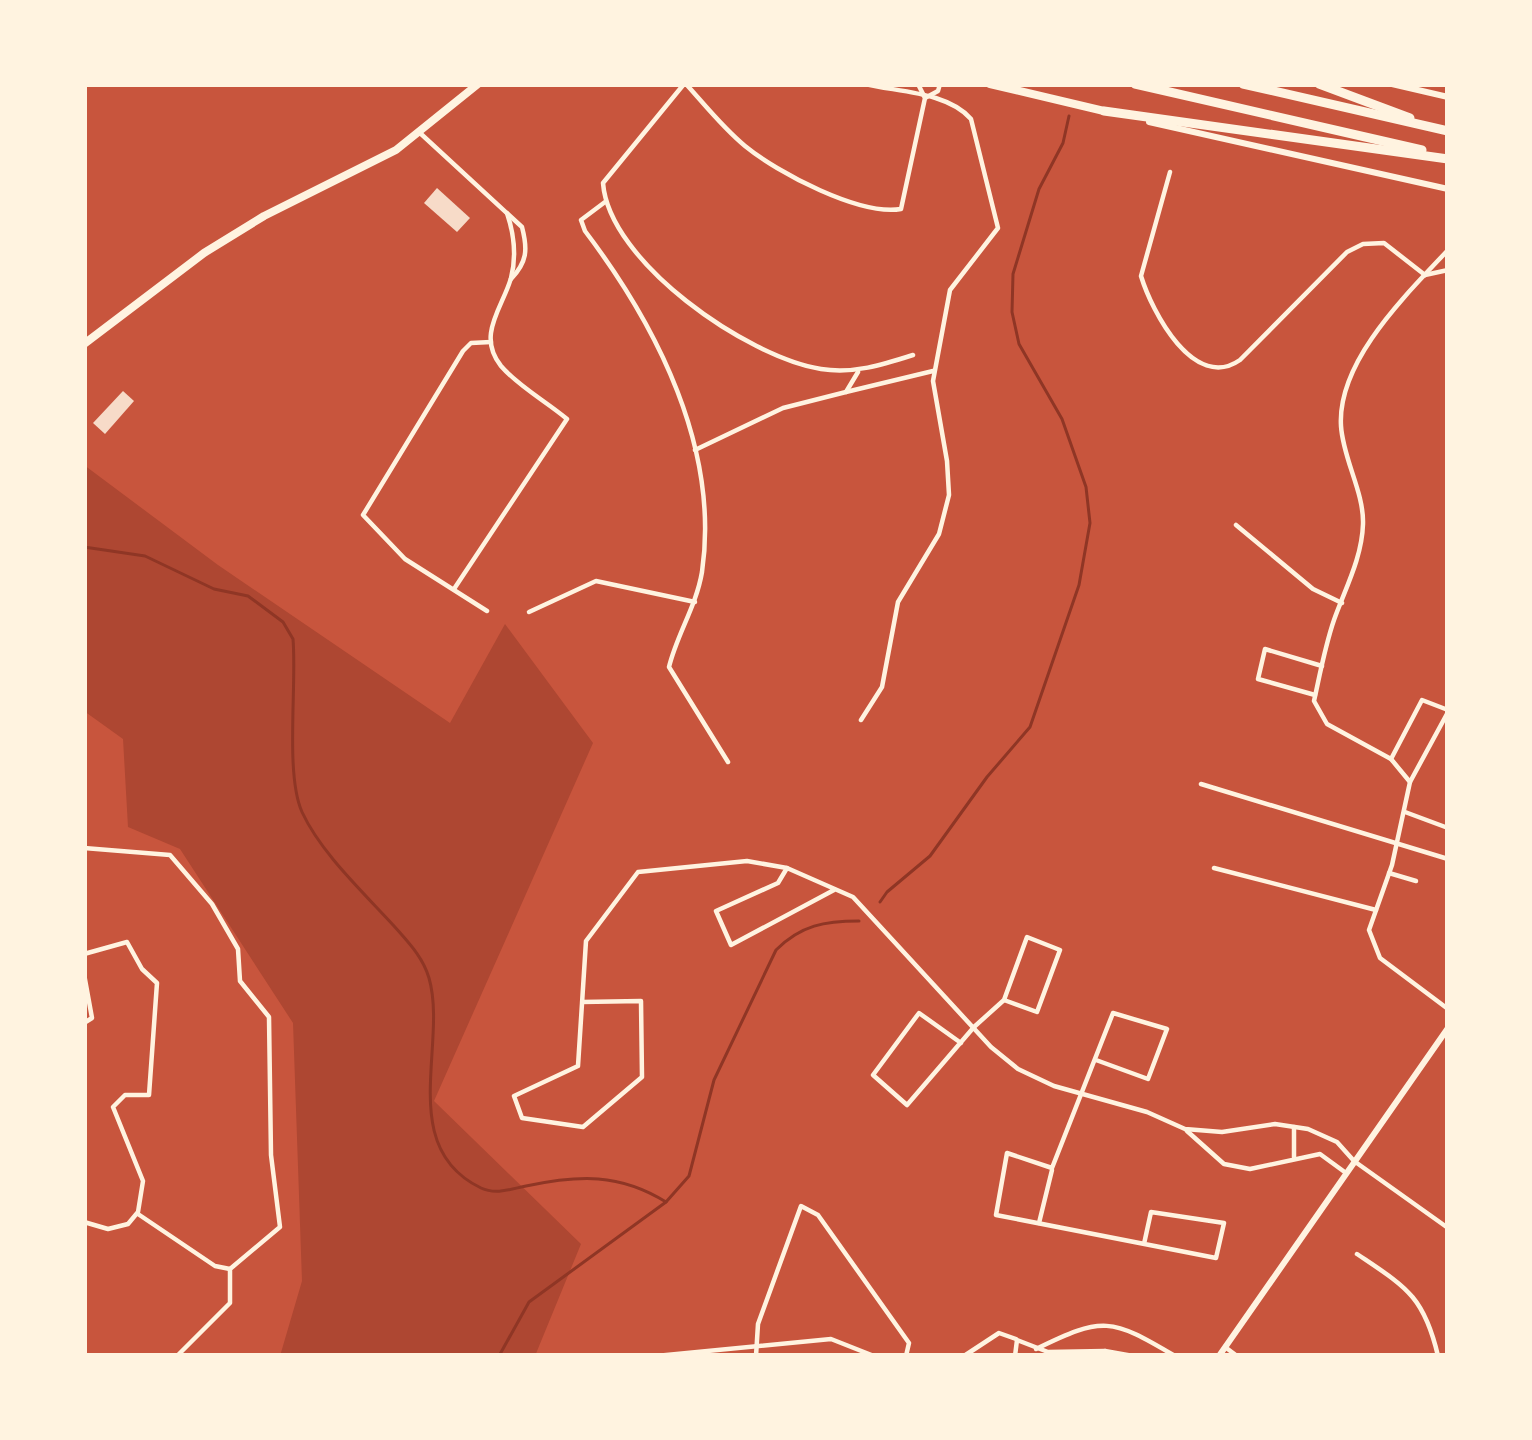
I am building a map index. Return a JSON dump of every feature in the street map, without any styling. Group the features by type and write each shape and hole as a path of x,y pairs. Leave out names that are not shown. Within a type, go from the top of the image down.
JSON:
{"highway":[{"path":"1135,84 1448,158"},
{"path":"1243,84 1446,130"},
{"path":"1319,84 1446,130"},
{"path":"1104,111 1448,158"}],"main road":[{"path":"990,84 1448,189"},
{"path":"1392,84 1448,97"},
{"path":"84,344 219,243 301,196 373,163 420,133 478,85"},
{"path":"1219,1356 1448,1028"}],"street":[{"path":"913,355 860,370 826,370 788,362 742,340 675,292 642,259 604,202 603,183 685,84 749,150 823,190 883,212 901,208 925,98 918,84"},
{"path":"861,720 885,675 898,602 939,534 949,495 933,371 950,290 994,235 999,218 970,119 961,107 865,84"},
{"path":"925,98 938,91 940,84"},
{"path":"420,133 522,227 527,247 523,266 511,279 491,322 491,342 499,364 567,419 454,589"},
{"path":"1170,172 1141,276 1174,342 1216,368 1228,368 1240,360 1355,247 1384,243 1425,275"},
{"path":"604,202 581,220 585,231 643,317 681,399 695,450 705,533 695,602 670,668 728,762"},
{"path":"507,213 515,235 511,279"},
{"path":"1410,782 1391,759 1327,724 1314,700 1364,522 1340,422 1345,391 1368,345 1448,250"},
{"path":"1425,275 1448,270"},
{"path":"487,611 405,559 363,515 463,351 471,344 491,342"},
{"path":"846,392 860,370"},
{"path":"695,450 783,408 933,371"},
{"path":"1236,525 1312,589 1342,602"},
{"path":"529,612 596,581 695,602"},
{"path":"1315,695 1258,679 1265,649 1322,666"},
{"path":"1391,759 1422,700 1448,711 1410,782 1389,873 1369,930 1380,958 1448,1010"},
{"path":"1201,784 1448,859"},
{"path":"1405,812 1448,828"},
{"path":"84,848 170,856 212,904 238,949 240,981 269,1017 271,1156 280,1227 230,1269 230,1303 179,1354"},
{"path":"582,1002 641,1001 642,1078 583,1127 522,1118 514,1096 578,1066 582,1002 586,940 638,872 747,862 787,868 853,897 1018,1069 1082,1096 1147,1112 1185,1129 1222,1132 1275,1124 1337,1142 1354,1161 1448,1228"},
{"path":"787,868 778,884 716,911 731,945 834,890"},
{"path":"1214,868 1376,910"},
{"path":"1389,873 1416,881"},
{"path":"961,1043 919,1013 873,1075 907,1105 961,1043 974,1027 1004,1000 1027,938 1060,950 1037,1012 1004,1000"},
{"path":"84,954 127,942 142,969 157,983 149,1095 125,1095 112,1106 143,1181 137,1214 128,1224 108,1229 84,1222"},
{"path":"84,974 92,1018 84,1023"},
{"path":"1040,1223 1052,1168 1113,1013 1167,1029 1148,1079 1096,1060"},
{"path":"1294,1127 1294,1157"},
{"path":"1185,1129 1224,1164 1250,1169 1320,1154 1346,1173"},
{"path":"1052,1168 1007,1153 996,1215 1040,1223 1144,1244 1216,1258 1224,1223 1151,1212 1144,1244"},
{"path":"756,1356 758,1324 801,1206 818,1216 909,1343 907,1356"},
{"path":"137,1214 215,1266 230,1269"},
{"path":"1357,1254 1400,1282 1424,1307 1438,1356"},
{"path":"1036,1349 1086,1324 1110,1325 1175,1356"},
{"path":"964,1356 998,1333 1036,1349 1132,1356"},
{"path":"656,1356 831,1339 874,1356"},
{"path":"1015,1356 1017,1340"},
{"path":"1225,1347 1237,1356"},
{"path":"1436,1347 1448,1349"}],"shaded area":[{"path":"84,465 218,565 450,723 505,624 593,743 434,1101 581,1244 535,1356 280,1356 302,1281 293,1023 180,849 128,827 123,739 84,711"}],"building":[{"path":"437,188 470,218 457,232 424,203"},
{"path":"123,391 134,401 105,434 93,423"}],"waterway":[{"path":"880,902 930,856 1030,727 1079,585 1090,523 1086,487 1062,419 1019,344 1012,312 1013,274 1039,189 1063,143 1069,116"},
{"path":"84,547 145,556 214,589 248,596 283,622 293,639 294,775 302,812 331,857 410,944 426,970 433,1004 432,1121 440,1147 455,1170 492,1191 598,1179 632,1186 666,1202"},
{"path":"499,1356 529,1302 666,1202 689,1176 714,1080 776,950 814,926 859,921"}]}
